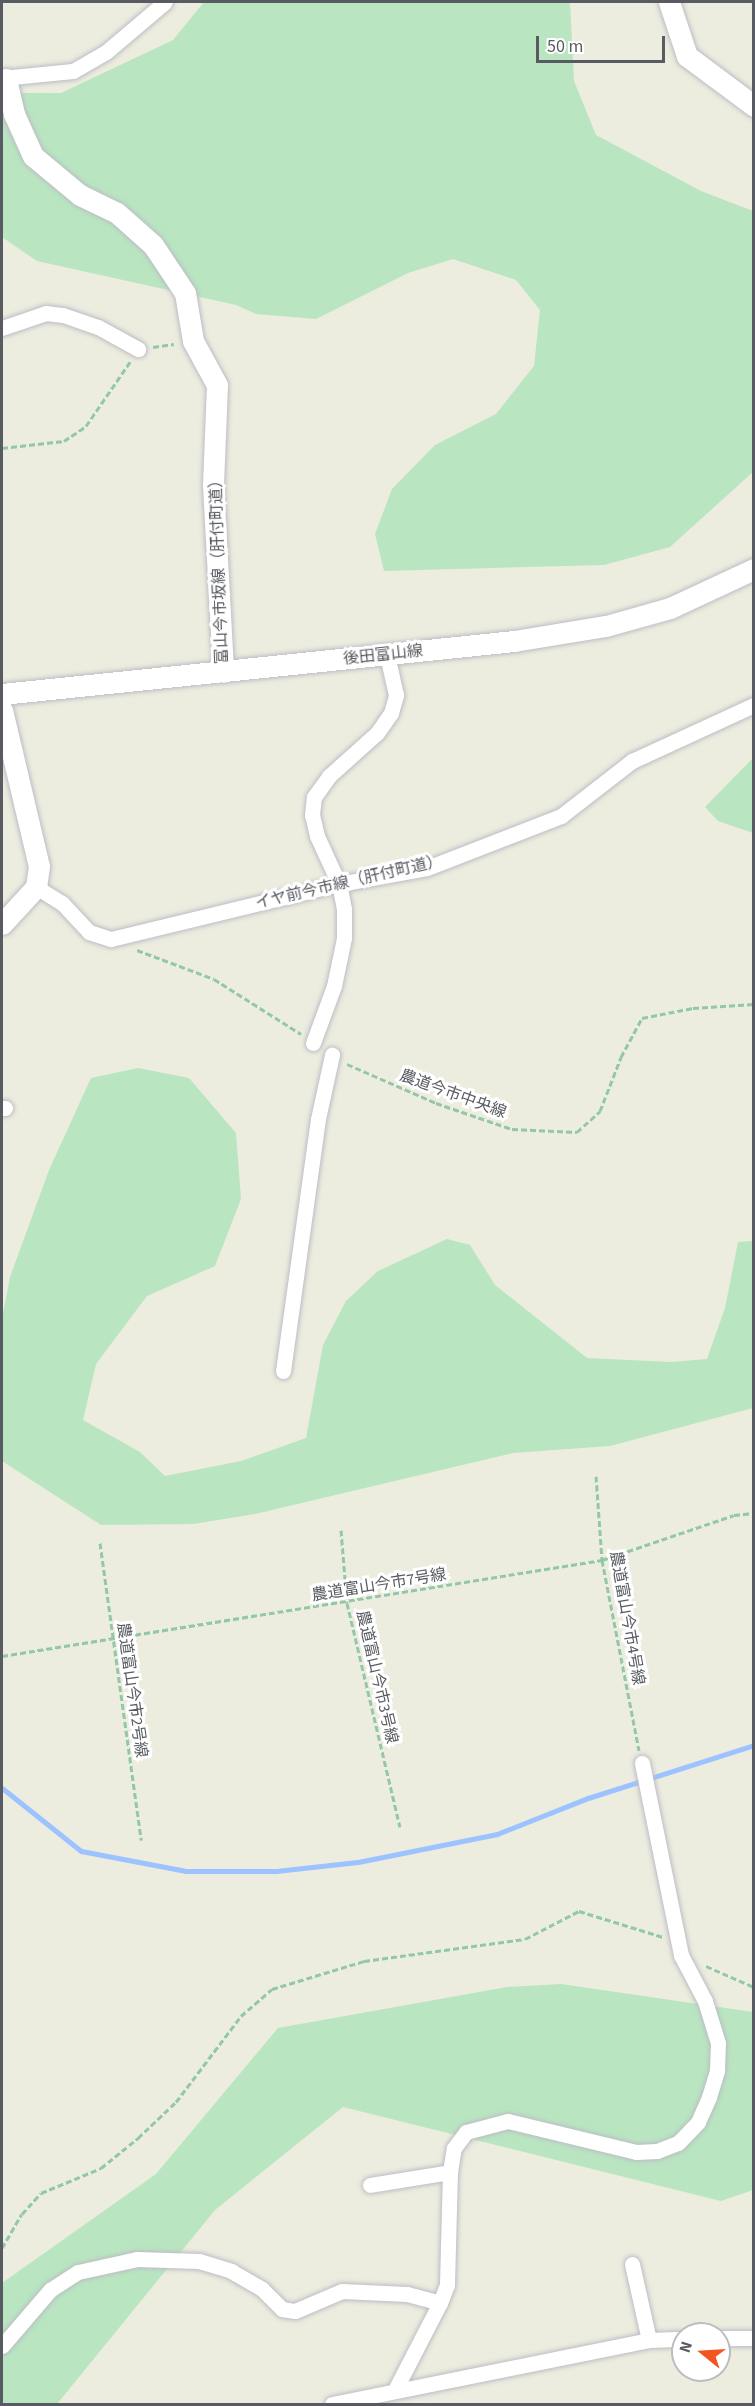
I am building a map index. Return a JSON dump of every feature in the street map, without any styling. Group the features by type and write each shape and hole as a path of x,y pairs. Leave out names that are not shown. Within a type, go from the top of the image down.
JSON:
{"street":[{"path":"4,79 73,71 106,51 165,2"},
{"path":"669,2 687,56 753,106"},
{"name":"富山今市坂線（肝付町道）","path":"4,79 14,114 33,156 80,195 117,213 153,245 185,293 193,341 218,385 213,485 223,672"},
{"path":"2,328 46,313 63,315 98,327 138,349"},
{"name":"後田富山線","path":"2,694 514,641 606,626 670,608 753,569"},
{"path":"313,1043 334,986 344,938 344,909 339,884 317,836 312,815 314,797 328,776 377,733 391,713 396,695 387,655"},
{"name":"イヤ前今市線（肝付町道）","path":"111,939 339,884 427,868 561,816 632,761 753,705"},
{"path":"2,710 39,866 36,887 2,924"},
{"path":"36,887 62,903 89,932 111,939"},
{"path":"283,1371 318,1119 332,1055"},
{"path":"395,2390 447,2285 450,2172 454,2148 466,2132 508,2121 636,2152 657,2151 678,2143 698,2122 709,2097 717,2070 718,2043 705,2001 680,1949 642,1763"},
{"path":"370,2185 450,2172"},
{"path":"2,2346 59,2284 78,2272 136,2259 199,2261 231,2271 262,2289 282,2309 295,2311 342,2291 407,2294 440,2303"},
{"path":"632,2264 649,2340"},
{"path":"731,2338 753,2338"},
{"path":"332,2404 649,2340 671,2339"}],"path":[{"path":"2,448 64,441 86,426 138,349 193,341"},
{"path":"111,939 214,979 313,1043"},
{"name":"農道今市中央線","path":"332,1055 356,1069 436,1103 512,1129 577,1132 600,1111 621,1057 642,1018 693,1008 753,1004"},
{"name":"農道富山今市4号線","path":"596,1476 602,1560 642,1763"},
{"name":"農道富山今市7号線","path":"2,1656 113,1641 602,1560 734,1515 753,1513"},
{"name":"農道富山今市3号線","path":"341,1530 346,1603 400,1827"},
{"name":"農道富山今市2号線","path":"100,1543 141,1840"},
{"path":"2,2248 22,2214 41,2193 102,2168 176,2102 241,2016 272,1989 364,1960 525,1940 579,1911 680,1949 753,1987"}],"green space":[{"path":"204,2 570,2 574,81 596,135 701,191 753,211 753,472 670,547 604,565 384,571 375,534 392,489 435,445 496,414 534,366 540,310 516,280 453,259 408,273 316,319 256,314 236,305 37,261 2,237 2,93 61,93 173,40"},
{"path":"753,758 753,833 718,821 705,807"},
{"path":"138,1068 189,1078 236,1133 241,1199 215,1266 147,1296 96,1364 83,1420 140,1452 165,1476 241,1461 306,1438 323,1345 346,1301 378,1271 447,1239 470,1245 495,1285 587,1358 671,1362 707,1359 725,1308 738,1242 753,1241 753,1408 610,1446 513,1453 255,1514 193,1524 101,1525 2,1461 2,1319 10,1277 49,1170 91,1078"},
{"path":"561,1984 753,2012 753,2190 721,2201 343,2107 215,2210 57,2404 2,2404 2,2283 156,2174 278,2028 507,1987"}],"waterway":[{"path":"2,1788 81,1851 186,1871 276,1871 358,1862 497,1834 588,1798 754,1745"}]}
